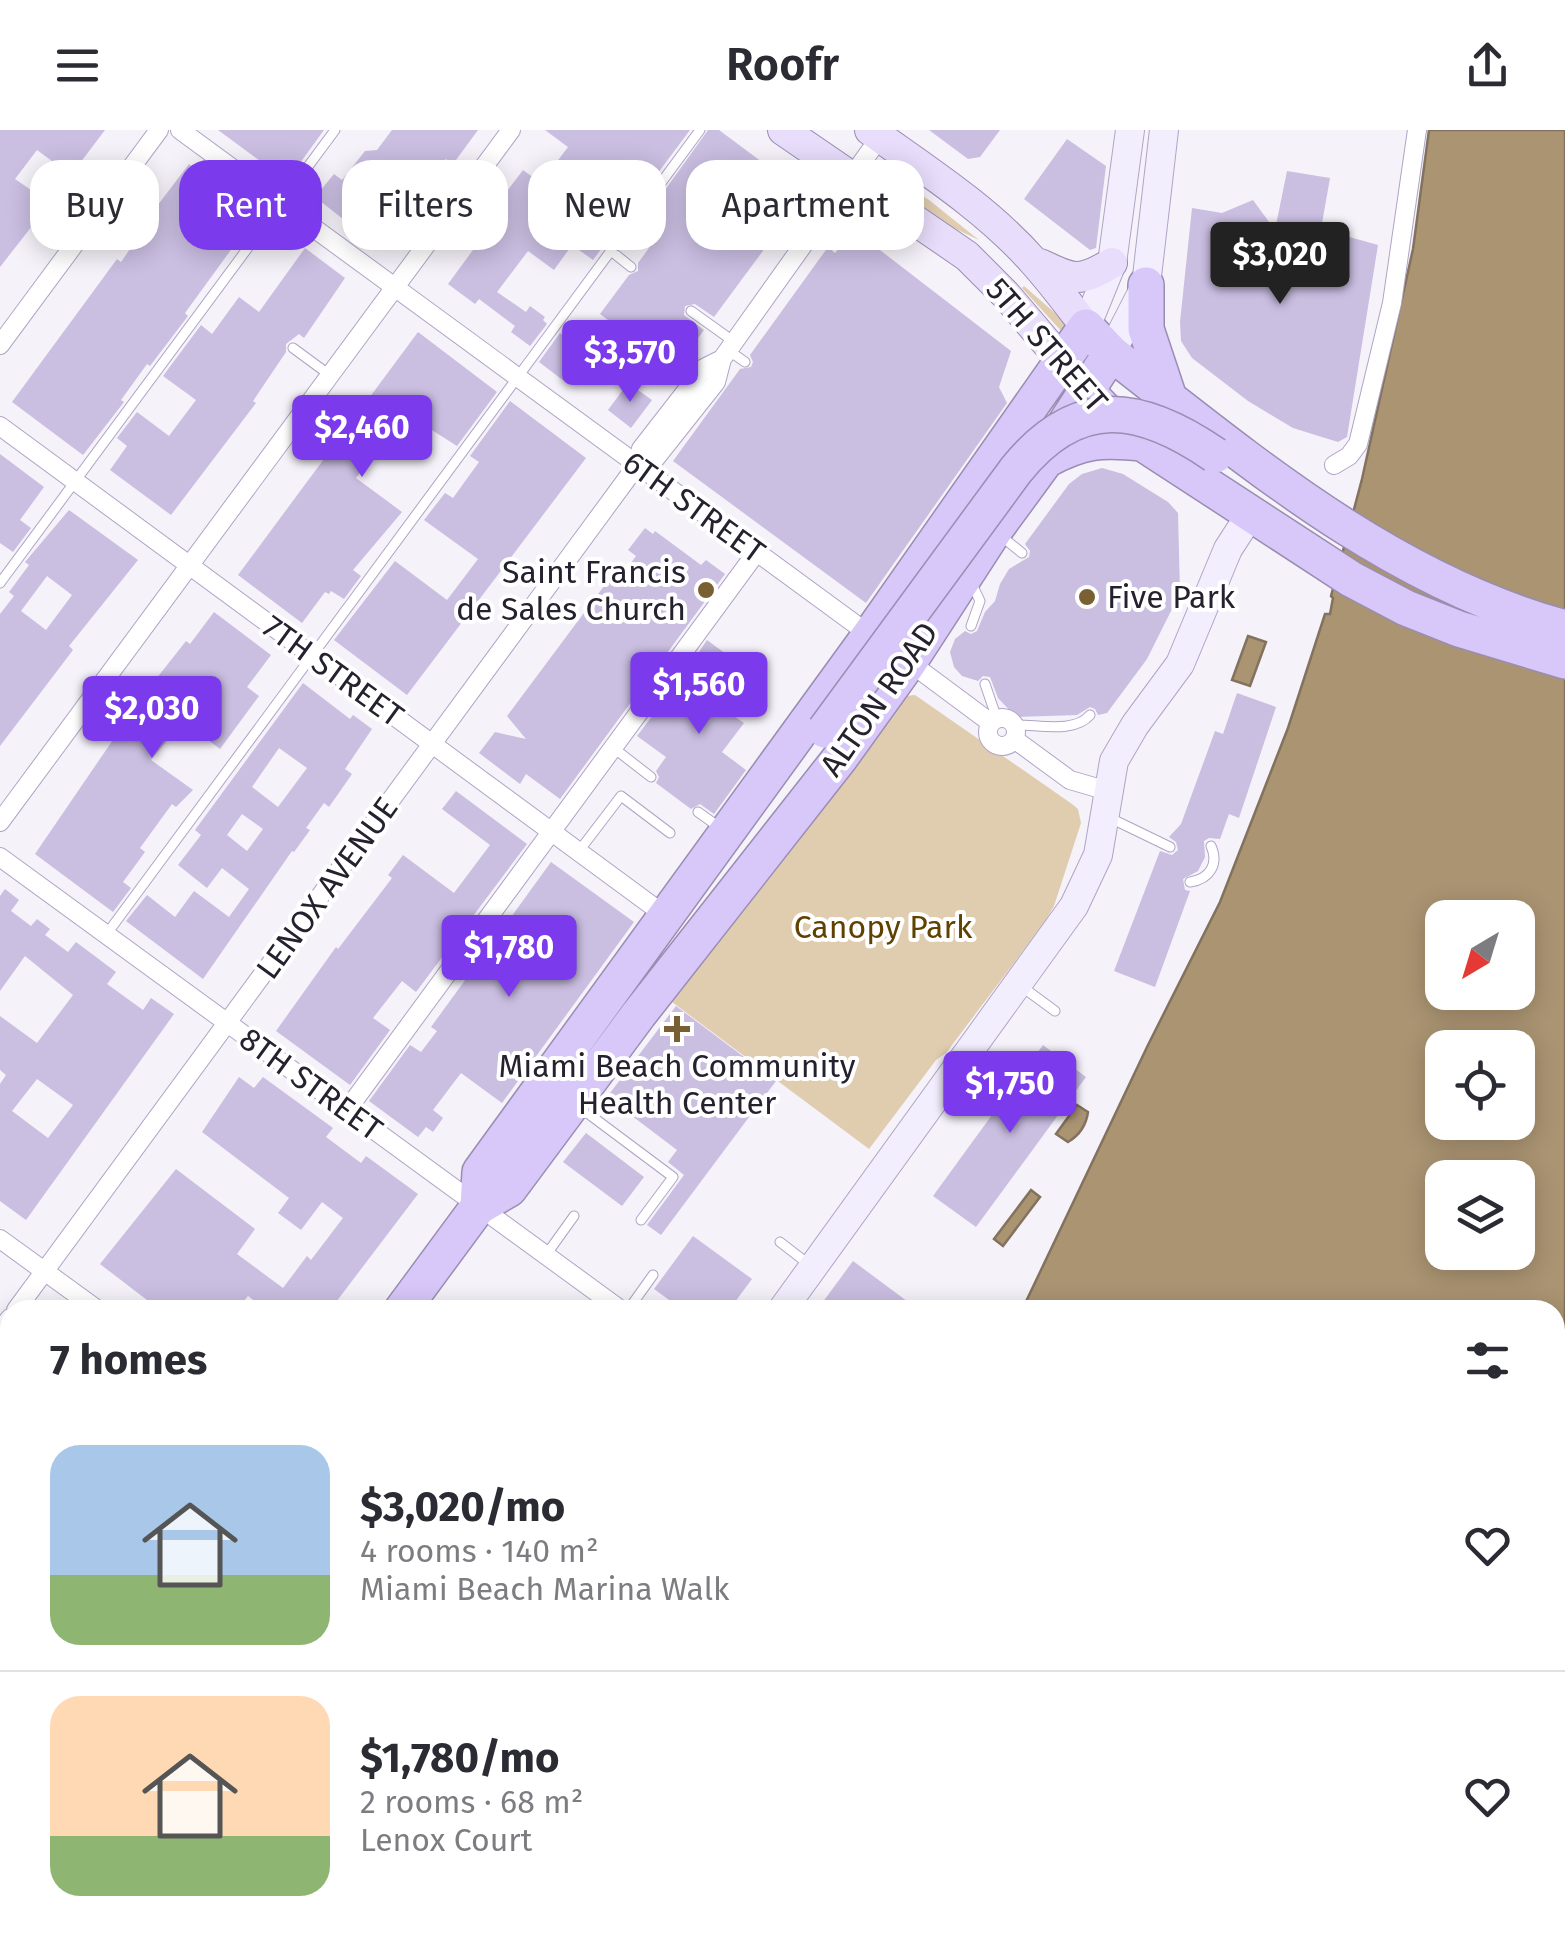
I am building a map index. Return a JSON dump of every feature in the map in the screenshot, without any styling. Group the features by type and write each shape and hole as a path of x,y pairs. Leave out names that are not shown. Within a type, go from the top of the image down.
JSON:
{"highway":[{"path":"1146,285 1146,329 1170,398"},
{"name":"ALTON ROAD","path":"478,1207 480,1172 666,916 712,822 870,635 1063,362 1098,340"},
{"name":"ALTON ROAD","path":"409,1300 478,1207 510,1190 902,672 1089,390 1098,340"},
{"name":"5TH STREET","path":"1098,340 1170,398 1324,538"},
{"name":"5TH STREET","path":"1063,362 1114,422 1142,443 1250,515 1324,538"},
{"path":"478,1207 486,1178 615,1013 1016,470 1042,442 1090,418 1124,415 1170,426 1214,455 1420,613 1473,634 1565,661"},
{"path":"1046,460 1092,441 1142,443"},
{"path":"1324,538 1555,625"},
{"path":"870,635 887,650 894,667 902,672"}],"main road":[{"name":"5TH STREET","path":"783,130 827,160"},
{"name":"5TH STREET","path":"879,132 961,196 1032,260 1098,340"},
{"name":"5TH STREET","path":"924,226 967,256 1063,362"},
{"path":"1032,260 1075,278 1091,276 1112,263"}],"street":[{"path":"0,346 159,130"},
{"name":"6TH STREET","path":"180,130 222,160"},
{"path":"0,822 511,130"},
{"name":"ALTON ROAD","path":"1098,340 1130,130"},
{"name":"ALTON ROAD","path":"1098,340 1146,285 1164,130"},
{"path":"1334,465 1349,456 1358,444 1392,303 1417,130"},
{"name":"LENOX AVENUE","path":"861,160 879,132"},
{"name":"6TH STREET","path":"322,232 870,635"},
{"name":"LENOX AVENUE","path":"23,1300 637,465 642,449 704,368 728,350 799,250"},
{"name":"7TH STREET","path":"0,426 666,916"},
{"path":"793,1300 813,1267 964,1073 1074,906 1098,855 1114,761 1180,664 1228,549 1250,515"},
{"path":"347,1110 756,553"},
{"path":"902,672 1004,726 1070,780 1107,804"},
{"name":"8TH STREET","path":"0,857 605,1300"},
{"path":"0,1238 84,1300"}],"lane":[{"path":"313,160 335,130"},
{"path":"106,934 700,130"},
{"path":"0,583 246,250"},
{"path":"611,251 632,266"},
{"path":"691,311 745,362"},
{"path":"293,348 330,376"},
{"path":"994,531 1022,553"},
{"path":"966,572 980,601 971,626"},
{"path":"984,684 1004,726 1076,726 1090,715"},
{"path":"614,749 652,777"},
{"path":"579,851 622,796 670,833"},
{"path":"1107,804 1170,847"},
{"path":"1190,882 1202,880 1212,869 1211,846"},
{"path":"1019,985 1055,1011"},
{"path":"574,1102 673,1177 641,1220"},
{"path":"546,1255 574,1216"},
{"path":"780,1242 813,1267"},
{"path":"624,1300 653,1275"}],"green space":[{"path":"924,197 979,240 924,210"},
{"path":"1022,288 1070,326 1063,333"},
{"name":"Canopy Park","path":"915,695 1072,804 1078,809 1081,823 1054,906 1044,923 869,1149 668,999 905,696"}],"shaded area":[{"path":"1429,130 1565,130 1565,1300 1027,1300 1220,902 1288,728 1325,614 1330,614 1331,596 1362,479 1413,249"},
{"path":"1248,636 1266,642 1250,686 1232,680"},
{"path":"1077,1105 1088,1112 1087,1117 1082,1130 1068,1142 1056,1134"},
{"path":"1031,1190 1040,1197 1003,1246 994,1239"}],"building":[{"path":"0,130 105,130 82,160 51,160 37,150 15,179 30,189 30,229 0,267"},
{"path":"218,130 324,130 302,160 259,160"},
{"path":"392,130 478,130 456,160 358,160 365,151 377,150"},
{"path":"545,130 690,130 666,162 558,160 568,147"},
{"path":"708,130 719,130 759,160 686,160"},
{"path":"929,130 1000,130 980,157 968,159"},
{"path":"1067,139 1106,166 1096,248 1090,250 1024,199"},
{"path":"686,161 686,250 764,250 714,317 695,304 685,306 684,315 704,330 675,369 644,347 622,376 595,356 617,327 600,314 629,275 638,271 638,263 647,250 666,250 666,189"},
{"path":"523,170 528,174 528,250 568,250 554,270 528,251 497,292 526,312 530,306 545,317 547,324 530,346 511,332 515,326 479,299 475,304 448,284 473,250 508,250 508,190"},
{"path":"1287,171 1330,178 1321,229 1378,245 1347,437 1338,442 1293,428 1248,401 1192,358 1181,341 1192,208 1222,213 1253,200 1275,230"},
{"path":"334,174 342,180 342,218 322,203 322,189"},
{"path":"179,177 179,250 231,250 185,313 188,316 150,366 147,364 121,400 124,402 83,455 12,402 117,259 121,262 129,250 159,250 159,204"},
{"path":"304,250 345,278 304,338 299,334 286,344 286,352 253,401 256,403 171,515 110,470 127,446 117,438 137,412 169,436 196,400 163,376 201,325 212,334 239,297 259,312"},
{"path":"579,250 600,250 593,260"},
{"path":"826,250 880,250 1011,351 999,387 1007,403 866,603 673,461 740,369 751,367 750,355"},
{"path":"418,332 497,392 457,446 424,425 401,456 383,443 356,478 402,512 353,570 361,576 344,599 331,591 325,592 302,623 238,575"},
{"path":"560,333 586,352 564,381 539,362"},
{"path":"628,383 652,400 631,428 608,410"},
{"path":"510,401 586,458 407,695 334,640 395,561 447,600 478,559 424,520 445,493 453,498 479,462 470,456"},
{"path":"0,454 44,487 20,520 31,528 13,552 0,543"},
{"name":"Five Park","path":"1102,468 1123,474 1168,502 1178,513 1180,593 1147,659 1107,713 1098,715 1090,707 1077,715 1016,717 998,698 990,677 983,676 978,681 962,676 954,667 950,652 955,639 965,631 977,631 1009,569 1029,557 1025,544 1069,484 1082,474"},
{"path":"69,510 138,560 69,646 73,650 0,746 0,614 14,596 9,592 29,565 25,562","holes":["47,576 72,595 46,630 21,611"]},
{"path":"645,528 653,534 655,531 701,565 706,560 725,574 560,799 526,774 520,784 479,753 495,732 526,739 507,716 613,574 620,578 636,556 628,550"},
{"path":"214,612 271,655 247,687 259,696 220,749 183,721 151,760 193,790 176,807 172,804 140,848 145,852 123,882 131,888 113,912 35,854 119,731 122,733 151,697 145,693"},
{"path":"707,640 745,668 722,699 738,711 734,716 744,723 722,752 746,770 714,814 700,804 691,809 656,783 656,771 666,757 637,736 660,706 671,714 709,664 697,655"},
{"path":"303,683 350,719 353,715 372,729 345,769 352,774 329,807 324,803 306,828 310,830 203,979 126,921 147,895 175,917 194,891 229,917 249,889 222,868 207,888 178,865 201,835 195,830","holes":["279,748 307,768 278,807 252,787","242,814 263,829 247,851 227,835"]},
{"path":"1237,693 1276,707 1239,818 1229,814 1220,839 1204,841 1205,857 1198,871 1183,879 1185,890 1190,891 1155,987 1114,971 1160,851 1172,855 1178,850 1169,837 1181,824 1215,731 1223,734"},
{"path":"456,791 527,844 416,992 402,981 373,1018 390,1030 350,1085 276,1031 392,878 388,875 403,855 454,893 490,845 442,809"},
{"path":"551,862 634,922 502,1103 461,1073 433,1110 443,1118 433,1132 426,1127 418,1137 369,1101 410,1045 421,1052 437,1031 431,1027"},
{"path":"5,889 19,900 11,911 31,926 37,919 50,929 45,935 68,952 76,942 116,972 107,984 143,1010 151,998 174,1014 26,1220 0,1201 0,1084 6,1075 0,1070 0,1016 37,1043 73,995 25,956 0,991 0,896","holes":["37,1079 73,1105 48,1138 12,1111"]},
{"path":"676,1006 776,1081 661,1235 647,1225 684,1175 668,1162 677,1150 607,1097"},
{"path":"1043,1045 1086,1077 976,1227 933,1196"},
{"path":"239,1077 254,1088 263,1077 333,1128 326,1137 361,1163 366,1156 418,1194 338,1300 253,1300 248,1296 245,1300 147,1300 100,1264 176,1169 255,1229 237,1254 283,1288 307,1256 311,1260 343,1218 322,1202 301,1230 278,1213 289,1198 202,1132"},
{"path":"586,1133 644,1177 622,1206 563,1162"},
{"path":"693,1236 752,1279 736,1300 669,1300 654,1289"},
{"path":"853,1261 906,1300 824,1300"}],"place":[{"name":"Saint Francis de Sales Church","path":"706,590"},
{"name":"Five Park","path":"1087,597"},
{"name":"Miami Beach Community Health Center","path":"677,1029"}]}
